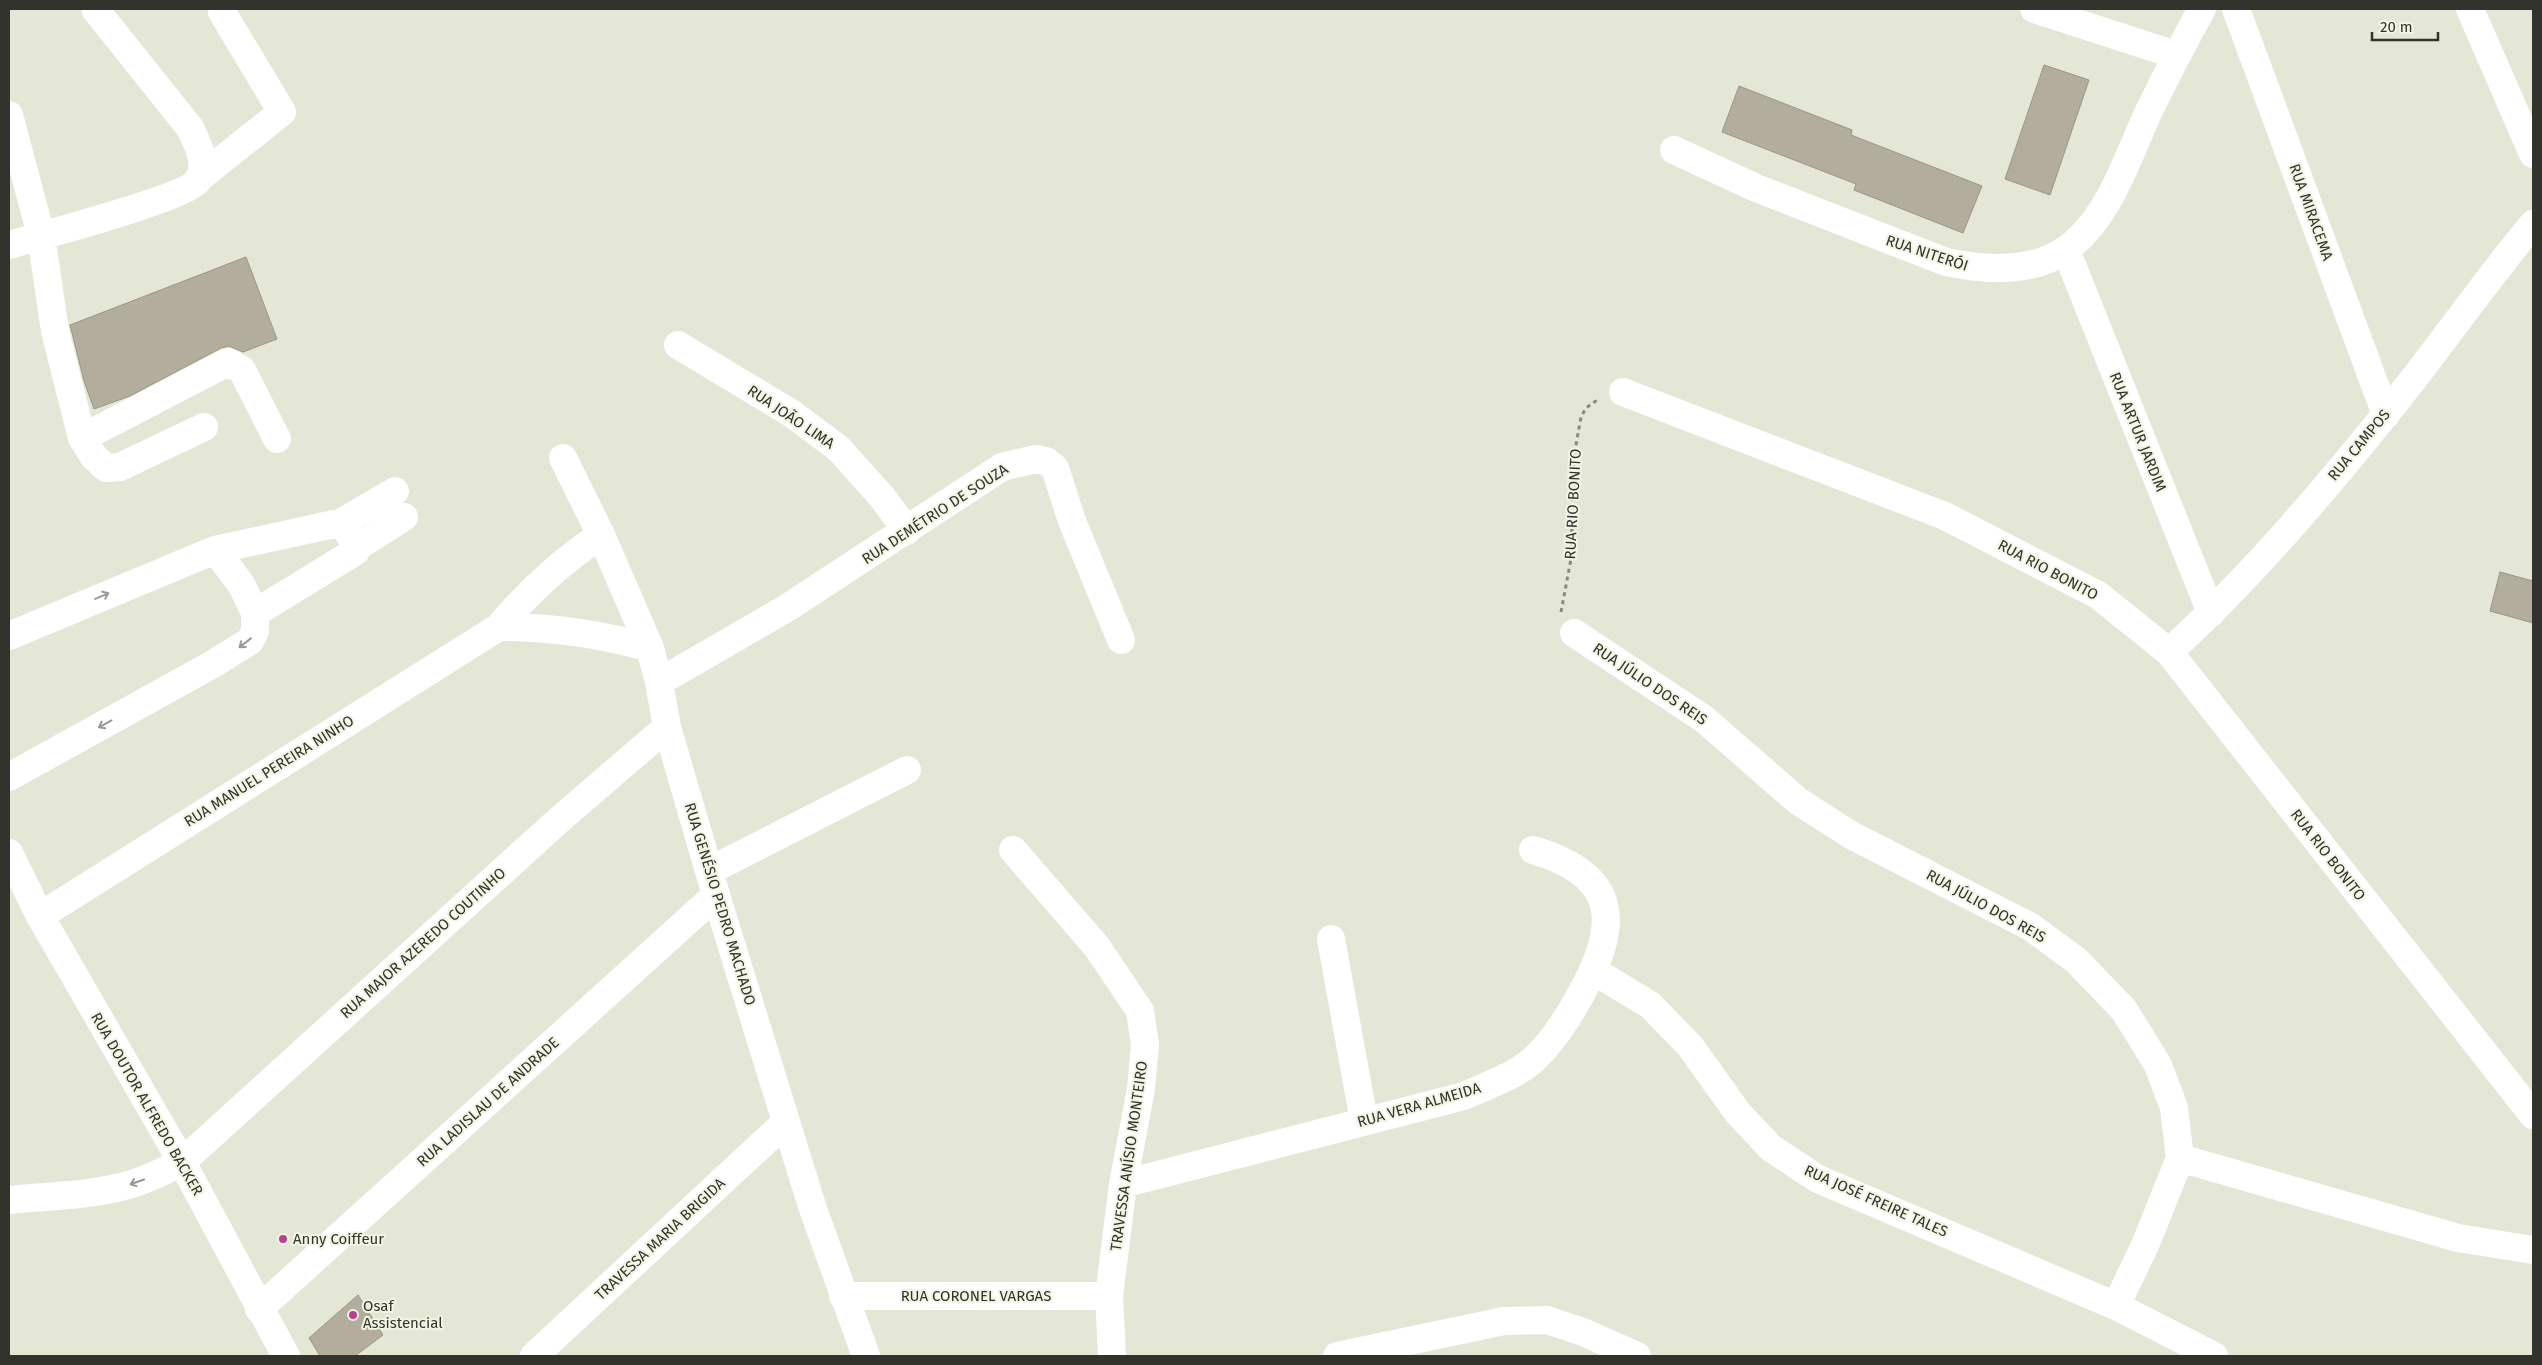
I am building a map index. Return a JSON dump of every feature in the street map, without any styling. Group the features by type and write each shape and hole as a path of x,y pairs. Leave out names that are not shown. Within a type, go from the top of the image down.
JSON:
{"street":[{"path":"95,9 190,128 201,151 202,166 199,178"},
{"path":"2034,9 2176,55"},
{"name":"RUA NITERÓI","path":"1674,150 1756,188 1946,262 1977,269 2012,268 2041,260 2066,250 2088,231 2112,192 2176,55 2202,9"},
{"name":"RUA MIRACEMA","path":"2236,9 2386,415"},
{"path":"2470,9 2533,154"},
{"path":"9,245 162,199 191,187 199,178 282,112 222,12"},
{"path":"9,115 41,235 55,331 82,438 94,458 106,468 120,468 204,427"},
{"name":"RUA CAMPOS","path":"2169,652 2211,614 2266,555 2386,415 2500,264 2533,224"},
{"name":"RUA ARTUR JARDIM","path":"2066,250 2211,614"},
{"name":"RUA JOÃO LIMA","path":"678,345 791,413 838,448 882,498 907,531"},
{"path":"82,438 228,362 242,370 277,439"},
{"name":"RUA RIO BONITO","path":"1622,392 1945,516 2098,596 2169,652 2533,1115"},
{"name":"RUA GENÉSIO PEDRO MACHADO","path":"563,458 601,535 650,648 659,682 667,727 712,883 812,1206 866,1356"},
{"name":"RUA DEMÉTRIO DE SOUZA","path":"659,682 787,608 1002,467 1024,460 1036,459 1046,461 1055,468 1072,521 1121,640"},
{"path":"9,636 215,550 339,524 395,491"},
{"path":"255,614 356,551 357,546 404,517"},
{"path":"339,524 344,526 357,546"},
{"name":"RUA MANUEL PEREIRA NINHO","path":"40,916 499,627 527,593 571,555 601,535"},
{"path":"9,777 213,664 250,640 255,631 255,614 241,584 215,550"},
{"path":"9,621 77,591"},
{"path":"499,627 536,627 582,633 650,648"},
{"name":"RUA JÚLIO DOS REIS","path":"1574,633 1704,719 1798,801 1851,835 2031,927 2077,961 2124,1010 2158,1065 2174,1108 2180,1158 2146,1243 2116,1306"},
{"name":"RUA MAJOR AZEREDO COUTINHO","path":"9,1200 100,1191 128,1185 152,1177 182,1162 559,820 667,727"},
{"name":"RUA LADISLAU DE ANDRADE","path":"259,1309 712,883 907,770"},
{"name":"TRAVESSA ANÍSIO MONTEIRO","path":"1012,850 1097,947 1140,1011 1145,1044 1141,1089 1123,1184 1109,1296 1112,1356"},
{"name":"RUA VERA ALMEIDA","path":"1123,1184 1464,1096 1497,1082 1531,1062 1551,1040 1572,1010 1594,971 1608,919 1602,896 1582,871 1558,857 1533,850"},
{"name":"RUA DOUTOR ALFREDO BACKER","path":"9,852 40,916 182,1162 259,1309 286,1356"},
{"path":"1331,939 1364,1122"},
{"name":"RUA JOSÉ FREIRE TALES","path":"1594,971 1650,1005 1690,1046 1738,1113 1771,1148 1818,1178 2116,1306 2214,1356"},
{"name":"TRAVESSA MARIA BRIGIDA","path":"534,1356 786,1122"},
{"path":"2180,1158 2458,1238 2533,1250"},
{"name":"RUA CORONEL VARGAS","path":"843,1296 1109,1296"},
{"path":"1337,1356 1504,1321 1547,1320 1583,1332 1637,1356"}],"path":[{"name":"RUA RIO BONITO","path":"1574,633 1562,625 1561,612 1571,559 1574,456 1581,417 1586,408 1600,399 1622,392"}],"building":[{"path":"2044,65 2089,80 2050,195 2005,179"},
{"path":"1739,86 1852,130 1851,135 1982,186 1963,233 1854,190 1856,184 1722,132"},
{"path":"246,257 277,339 243,352 229,346 221,348 130,396 94,409 84,381 70,325"},
{"path":"2500,572 2533,581 2533,623 2490,611"},
{"name":"Osaf Assistencial","path":"358,1295 383,1335 355,1356 320,1356 309,1338"}],"place":[{"name":"Anny Coiffeur","path":"283,1239"},
{"name":"Osaf Assistencial","path":"353,1315"}]}
